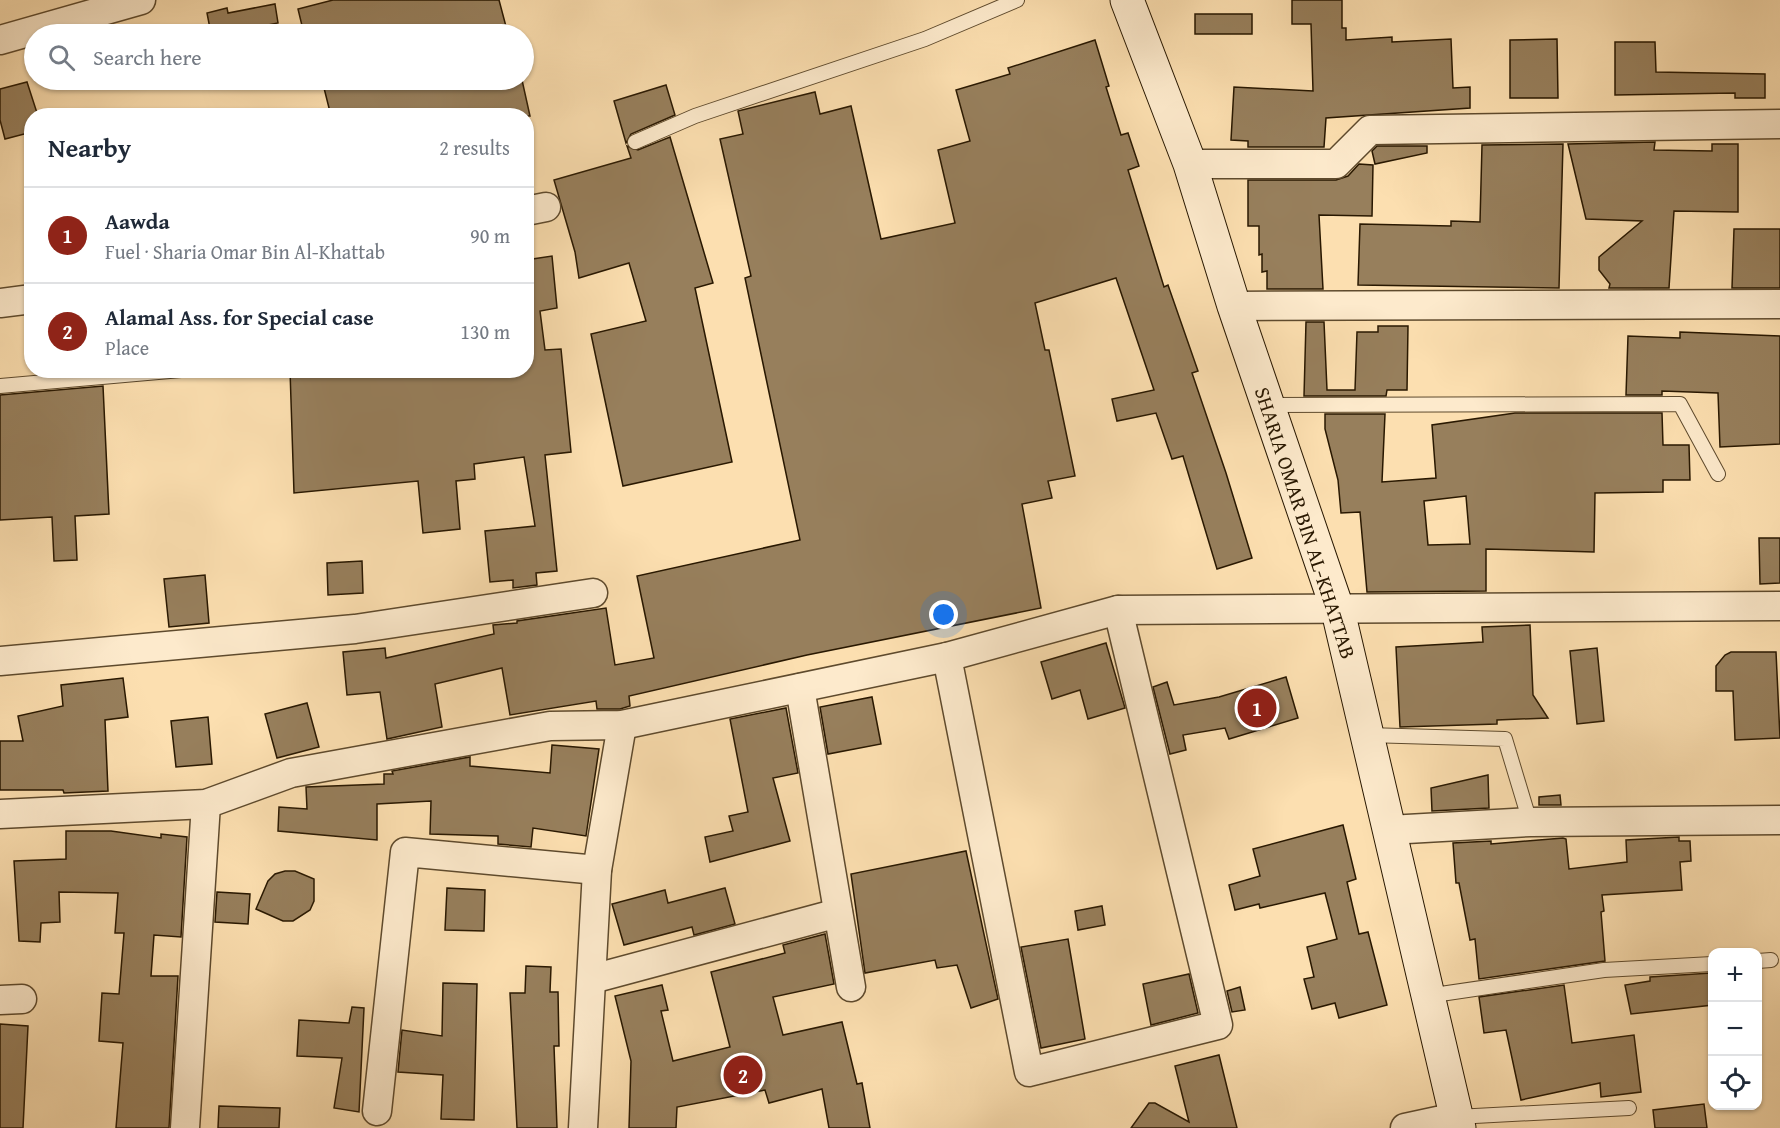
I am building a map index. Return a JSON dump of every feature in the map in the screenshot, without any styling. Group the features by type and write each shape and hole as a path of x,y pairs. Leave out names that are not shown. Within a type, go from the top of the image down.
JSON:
{"main road":[{"name":"SHARIA OMAR BIN AL-KHATTAB","path":"1127,0 1190,164 1234,306 1338,611 1457,1123"}],"street":[{"path":"56,24 141,0"},
{"path":"0,40 24,33"},
{"path":"1190,164 1336,164 1370,130 1780,124"},
{"path":"0,303 24,300"},
{"path":"1234,306 1780,304"},
{"path":"0,661 355,629 593,592"},
{"path":"0,814 206,804 291,773 550,726 622,725 947,657 1118,610 1338,611 1780,606"},
{"path":"947,657 1029,1072 1218,1025 1118,610"},
{"path":"800,688 851,987"},
{"path":"583,1128 597,870 622,725"},
{"path":"185,1128 206,804"},
{"path":"1389,830 1530,822 1780,820"},
{"path":"377,1111 405,852 597,870"},
{"path":"592,979 838,913"},
{"path":"1405,1128 1457,1123"}],"lane":[{"path":"635,142 695,116 925,39 1017,0"},
{"path":"0,386 90,378"},
{"path":"1269,405 1680,404 1718,474"},
{"path":"1367,735 1505,739 1530,822"},
{"path":"1427,996 1604,970 1708,964"},
{"path":"1457,1123 1629,1108"}],"building":[{"path":"333,0 499,0 505,24 302,24 298,9"},
{"path":"1292,0 1342,0 1342,28 1346,28 1346,40 1392,37 1392,42 1451,39 1453,88 1470,87 1470,108 1326,118 1324,147 1248,147 1248,141 1231,140 1234,87 1313,91 1311,24 1292,24"},
{"path":"275,4 278,23 209,24 207,13 227,8 228,13"},
{"path":"1195,14 1252,14 1252,34 1195,34"},
{"path":"1557,39 1558,98 1510,98 1510,40"},
{"path":"1095,40 1121,135 1128,133 1139,166 1128,170 1164,287 1168,285 1198,371 1192,373 1252,558 1217,569 1183,456 1172,459 1156,413 1117,421 1112,399 1154,390 1116,278 1035,303 1045,350 1049,350 1075,476 1048,481 1052,498 1022,504 1041,608 807,655 629,696 630,706 620,709 597,709 596,701 510,715 502,668 435,684 442,727 387,739 380,692 347,695 343,652 385,648 386,658 494,634 493,625 606,608 615,665 654,658 637,576 800,540 745,278 751,276 720,139 743,134 738,111 815,92 820,114 851,106 881,239 955,223 938,150 970,141 956,90 1010,74 1008,68"},
{"path":"1615,42 1655,42 1656,72 1765,74 1765,98 1735,98 1735,93 1615,95"},
{"path":"24,83 24,90 30,90 35,108 24,108 24,134 5,139 0,120 0,89"},
{"path":"666,85 675,115 631,134 626,143 614,101"},
{"path":"324,90 524,90 528,108 329,108"},
{"path":"670,137 713,283 695,288 732,462 623,486 591,334 646,321 629,263 579,278 575,252 554,180 631,158 627,146 638,150"},
{"path":"1655,142 1654,150 1712,151 1712,144 1738,144 1738,212 1674,211 1669,288 1609,288 1610,284 1599,270 1599,257 1642,221 1586,219 1568,144"},
{"path":"1563,144 1559,288 1358,285 1360,224 1451,226 1451,221 1480,222 1482,145"},
{"path":"1377,146 1427,146 1427,153 1375,164 1372,151"},
{"path":"1359,164 1373,165 1372,216 1319,215 1323,289 1267,289 1267,271 1262,272 1262,254 1259,255 1259,226 1248,226 1248,180 1336,180 1348,176"},
{"path":"1734,229 1780,229 1780,288 1732,288"},
{"path":"552,256 557,308 540,311 545,350 561,349 571,452 545,455 557,571 536,573 537,585 513,588 513,580 490,582 485,531 535,526 524,457 474,464 475,479 456,481 460,529 423,533 418,481 294,493 290,378 534,378 534,259"},
{"path":"1306,322 1324,322 1327,390 1355,390 1357,332 1378,332 1378,326 1408,326 1407,390 1387,390 1386,396 1304,396"},
{"path":"1680,332 1780,336 1780,444 1720,447 1718,393 1662,391 1662,395 1626,395 1628,336 1680,338"},
{"path":"103,386 109,514 75,516 77,560 54,561 52,517 0,520 0,395"},
{"path":"1515,413 1662,413 1663,445 1689,445 1690,480 1663,480 1663,492 1595,493 1594,552 1486,549 1486,591 1367,592 1360,512 1341,513 1338,480 1325,429 1325,414 1385,414 1382,482 1436,478 1432,425","holes":["1466,496 1470,544 1428,545 1424,501"]},
{"path":"1759,538 1780,538 1780,583 1760,584"},
{"path":"362,561 363,593 328,595 327,563"},
{"path":"205,575 209,623 169,627 164,579"},
{"path":"1530,625 1533,695 1548,718 1497,720 1497,724 1400,727 1396,647 1483,642 1482,627"},
{"path":"1106,643 1125,708 1088,719 1080,690 1052,699 1041,662"},
{"path":"1597,648 1604,721 1577,724 1570,651"},
{"path":"1731,652 1776,652 1780,738 1735,740 1733,691 1716,691 1716,666 1725,655"},
{"path":"1286,677 1298,718 1229,739 1225,728 1183,735 1186,750 1170,754 1153,687 1167,682 1174,705 1219,697"},
{"path":"123,678 128,717 105,720 108,791 64,793 63,790 0,790 0,741 23,741 18,716 63,706 61,685"},
{"path":"872,697 881,744 828,754 820,707"},
{"path":"307,703 319,747 277,758 265,714"},
{"path":"786,708 798,773 773,778 790,841 710,862 705,837 733,831 729,816 748,812 730,719"},
{"path":"208,717 212,764 176,767 171,721"},
{"path":"552,745 599,749 586,836 533,828 531,847 498,844 498,836 430,834 431,801 377,804 377,840 278,831 279,807 307,809 306,787 384,784 384,774 393,774 392,771 470,757 470,766 550,773"},
{"path":"1488,775 1489,808 1432,811 1431,788"},
{"path":"1560,795 1561,805 1539,805 1539,797"},
{"path":"1343,825 1356,879 1347,882 1359,934 1368,932 1387,1005 1339,1018 1335,1003 1312,1009 1304,979 1314,977 1307,947 1337,939 1325,893 1260,908 1259,904 1235,910 1229,885 1260,876 1253,849"},
{"path":"66,831 111,831 161,838 161,834 187,837 181,937 154,935 151,976 178,976 169,1128 116,1128 123,1043 99,1041 102,993 119,994 124,933 115,933 118,893 59,892 60,922 41,923 40,942 19,941 14,861 66,859"},
{"path":"1679,837 1679,841 1690,841 1691,861 1680,862 1682,890 1602,895 1605,961 1479,979 1475,939 1470,940 1459,883 1456,883 1453,843 1491,841 1491,844 1563,838 1566,839 1569,869 1627,862 1626,840"},
{"path":"966,851 998,999 971,1008 957,965 937,968 935,960 865,973 851,874"},
{"path":"295,871 314,879 314,901 310,910 293,921 283,921 256,909 268,881 275,874"},
{"path":"447,888 485,890 484,931 445,930"},
{"path":"725,888 735,924 694,935 692,927 624,945 612,904 665,890 668,903"},
{"path":"217,892 250,894 248,924 215,922"},
{"path":"1102,906 1105,925 1078,930 1075,911"},
{"path":"825,934 834,984 773,997 783,1035 842,1022 857,1084 862,1083 870,1128 829,1128 822,1089 769,1103 765,1090 677,1107 676,1128 629,1128 631,1061 615,996 662,985 668,1010 661,1011 673,1061 730,1047 711,972 785,953 783,945"},
{"path":"1068,939 1085,1039 1041,1048 1021,947"},
{"path":"526,966 551,967 550,992 558,992 559,1046 554,1046 557,1128 517,1128 510,993 525,993"},
{"path":"1708,973 1708,1006 1631,1014 1625,985 1650,981 1650,977"},
{"path":"1189,974 1198,1013 1151,1025 1143,984"},
{"path":"443,983 477,984 474,1120 441,1119 443,1075 398,1072 402,1030 442,1036"},
{"path":"1564,985 1572,1043 1634,1035 1641,1092 1601,1097 1600,1083 1521,1100 1506,1030 1484,1033 1479,997"},
{"path":"1240,987 1245,1010 1232,1012 1227,991"},
{"path":"352,1007 364,1008 359,1112 334,1108 342,1058 297,1056 299,1020 349,1023"},
{"path":"0,1024 28,1026 23,1128 0,1128"},
{"path":"1219,1055 1237,1128 1131,1128 1149,1103 1155,1103 1189,1122 1175,1066"},
{"path":"1704,1104 1707,1128 1655,1128 1653,1110"},
{"path":"219,1106 280,1108 279,1128 218,1128"}],"place":[{"name":"Aawda","path":"1257,708"},
{"name":"Alamal Ass. for Special case","path":"743,1075"}]}
